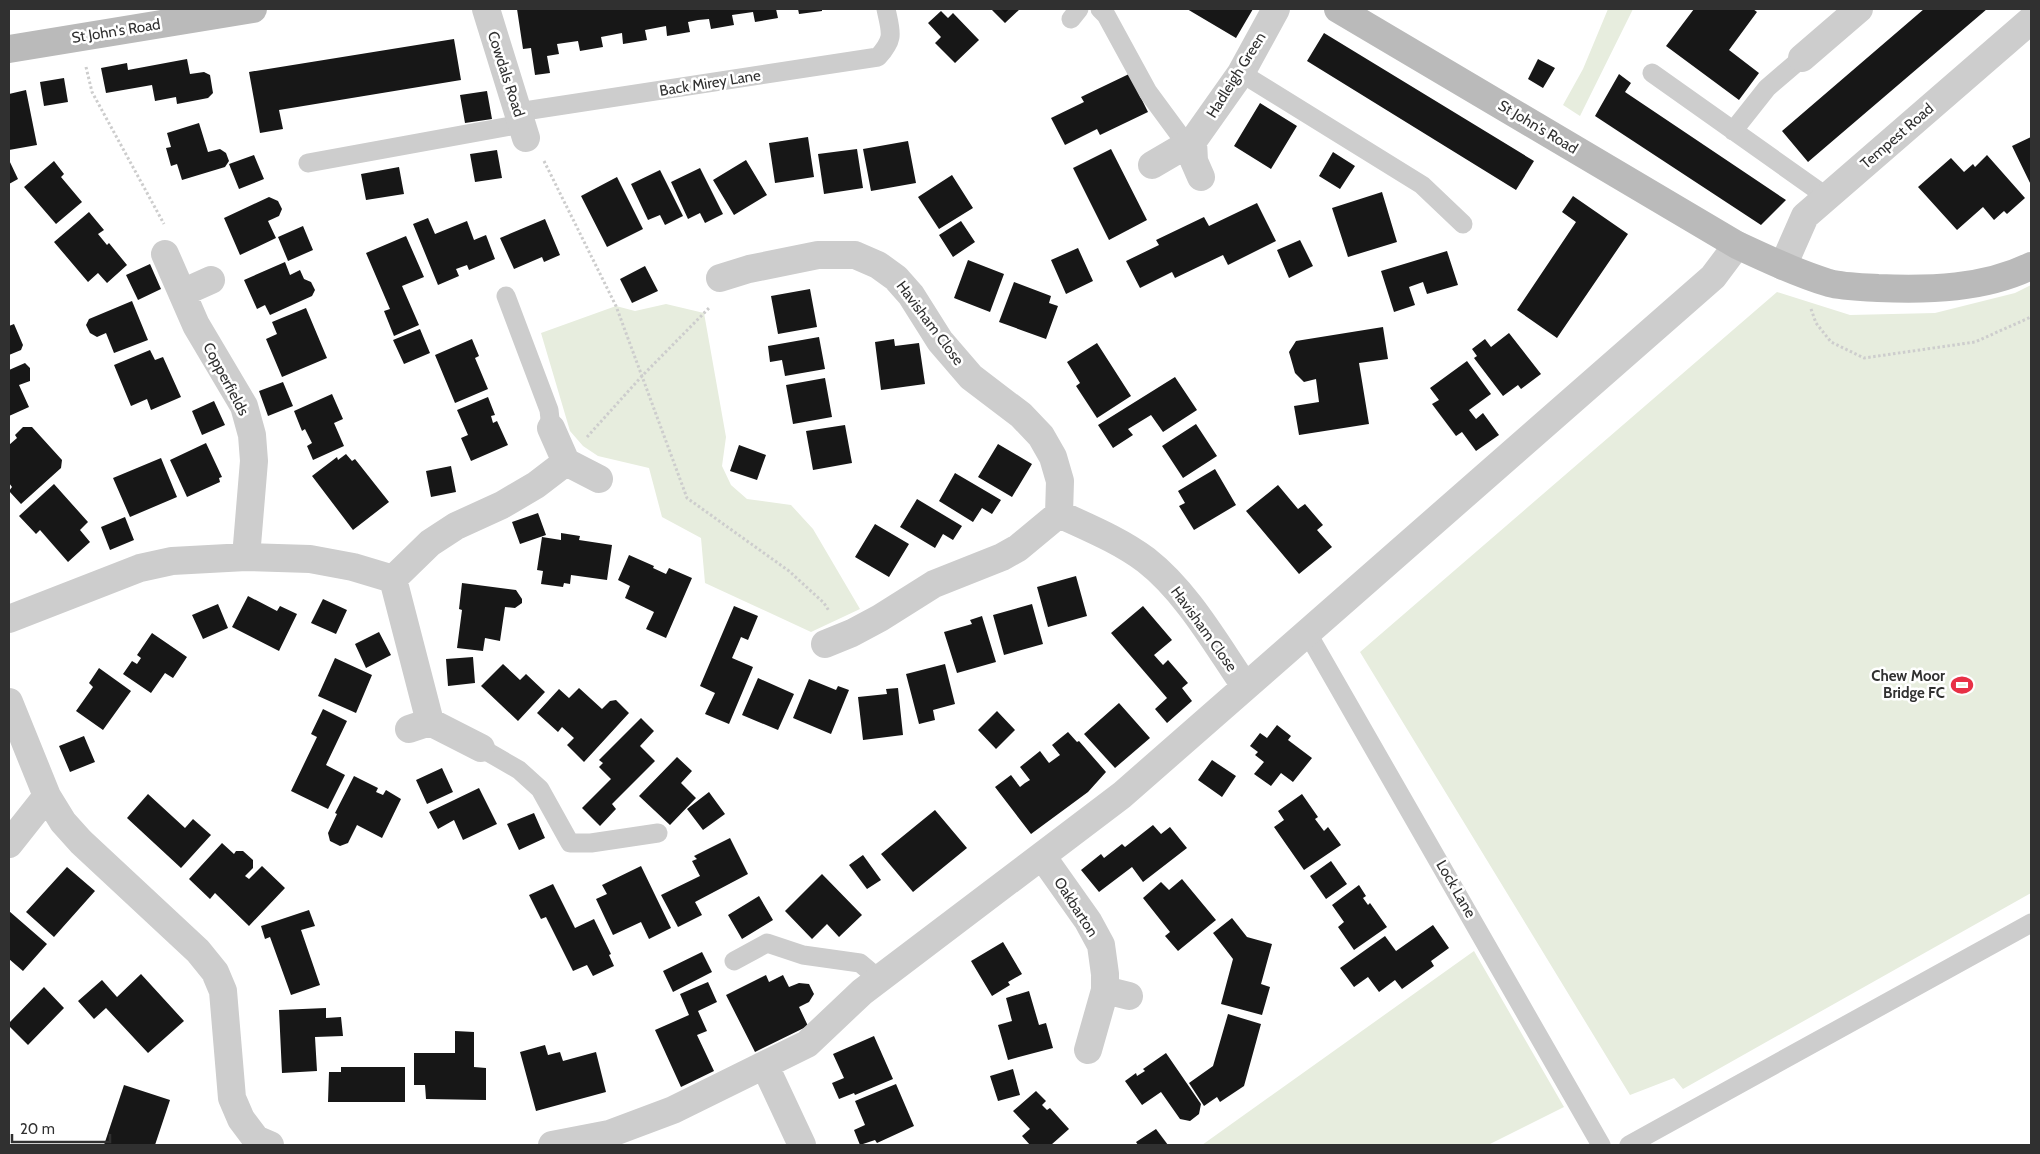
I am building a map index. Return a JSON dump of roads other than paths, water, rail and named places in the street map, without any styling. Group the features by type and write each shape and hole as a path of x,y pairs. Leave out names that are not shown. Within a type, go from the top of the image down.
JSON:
{"street":[{"name":"St John's Road","path":"9,49 253,9"},
{"name":"Cowdals Road","path":"486,9 522,125"},
{"name":"Hadleigh Green","path":"1152,165 1190,143 1241,73 1276,9"},
{"name":"St John's Road","path":"1338,9 1737,244 1789,268 1830,284 1913,289 1964,286 1999,278 2031,266"},
{"path":"1802,58 1853,10"},
{"name":"Tempest Road","path":"1789,268 1805,216 2031,20"},
{"path":"1190,143 1194,161 1201,177"},
{"path":"552,1145 609,1134 673,1110 807,1044 846,1006 879,979 1122,795 1245,686 1308,634 1712,277 1737,244"},
{"name":"Copperfields","path":"165,254 196,325 244,406 252,435 254,462 246,557"},
{"name":"Havisham Close","path":"720,278 750,269 818,255 855,255 878,265 896,278 906,289 940,341 971,377 1021,415 1041,436 1053,457 1060,481 1058,514 1116,540 1153,567 1178,590 1245,686"},
{"path":"182,293 211,280"},
{"path":"551,428 566,462 599,478"},
{"path":"393,579 430,543 456,526 502,505 536,485 566,462"},
{"path":"835,640 880,618 934,584 1002,557 1018,548 1058,514"},
{"path":"9,619 140,568 172,561 246,557 310,559 353,567 393,579"},
{"path":"393,579 420,726 481,748"},
{"path":"9,702 47,796 63,822 81,842 198,951 215,972 223,991 232,1098 241,1119 258,1143"},
{"path":"9,844 47,796"},
{"name":"Oakbarton","path":"1042,856 1088,921 1101,945 1105,974 1117,993 1088,1050"},
{"path":"765,1066 802,1145"}],"lane":[{"name":"Back Mirey Lane","path":"308,163 522,125 878,57 885,49 891,37 886,9"},
{"path":"1100,9 1106,15 1148,92 1190,143"},
{"path":"1733,131 1767,88 1802,58"},
{"path":"1241,73 1422,185 1463,224"},
{"path":"1652,73 1827,197"},
{"path":"506,296 550,410 551,428"},
{"name":"Lock Lane","path":"1308,634 1601,1145"},
{"path":"481,748 519,770 540,789 570,843 658,833"},
{"path":"1629,1145 2031,922"},
{"path":"734,961 767,943 803,955 860,962 879,979"}],"place":[{"name":"Chew Moor Bridge FC","path":"1962,685"}]}
